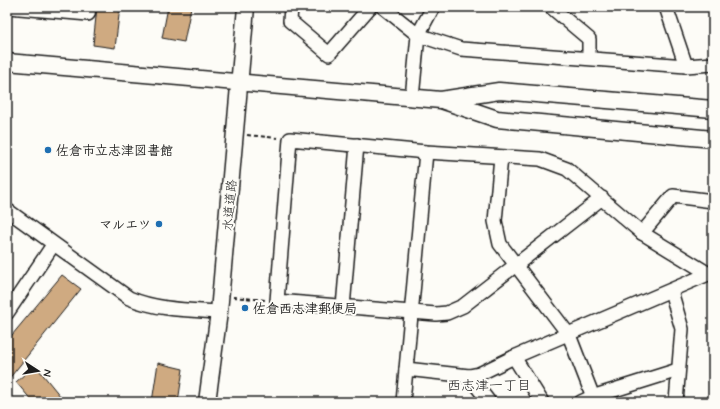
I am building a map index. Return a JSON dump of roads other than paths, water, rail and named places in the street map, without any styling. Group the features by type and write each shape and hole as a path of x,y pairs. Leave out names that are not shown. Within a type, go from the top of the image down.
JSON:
{"street":[{"path":"8,7 88,14 89,7"},
{"name":"水道道路","path":"207,402 220,312 246,7"},
{"path":"291,7 290,21 329,54 370,7"},
{"path":"383,7 418,34 461,49 686,66 713,64"},
{"path":"412,98 418,34 433,7"},
{"path":"551,7 589,39 589,58"},
{"path":"666,7 686,66"},
{"path":"7,62 441,100 499,91 713,109"},
{"path":"441,100 497,119 713,139"},
{"path":"602,198 516,266 457,310 436,314 277,301 290,139 426,152 540,159 557,164 567,169 602,198 642,233 711,273"},
{"path":"344,307 357,146"},
{"path":"403,402 426,152"},
{"path":"501,157 495,221 500,244 569,335 589,400 678,370"},
{"path":"642,233 673,196 713,201"},
{"path":"7,210 53,245 129,298 145,305 160,308 220,312"},
{"path":"7,313 53,245"},
{"path":"406,369 469,376 479,374 514,357 569,335 711,273"},
{"path":"671,291 682,329 676,402"},
{"path":"514,357 542,402"},
{"path":"469,376 489,402"}],"place":[{"name":"佐倉市立志津図書館","path":"48,150"},
{"name":"マルエツ","path":"159,224"},
{"name":"佐倉西志津郵便局","path":"245,308"}],"district":[{"name":"西志津一丁目","path":"489,385"}]}
